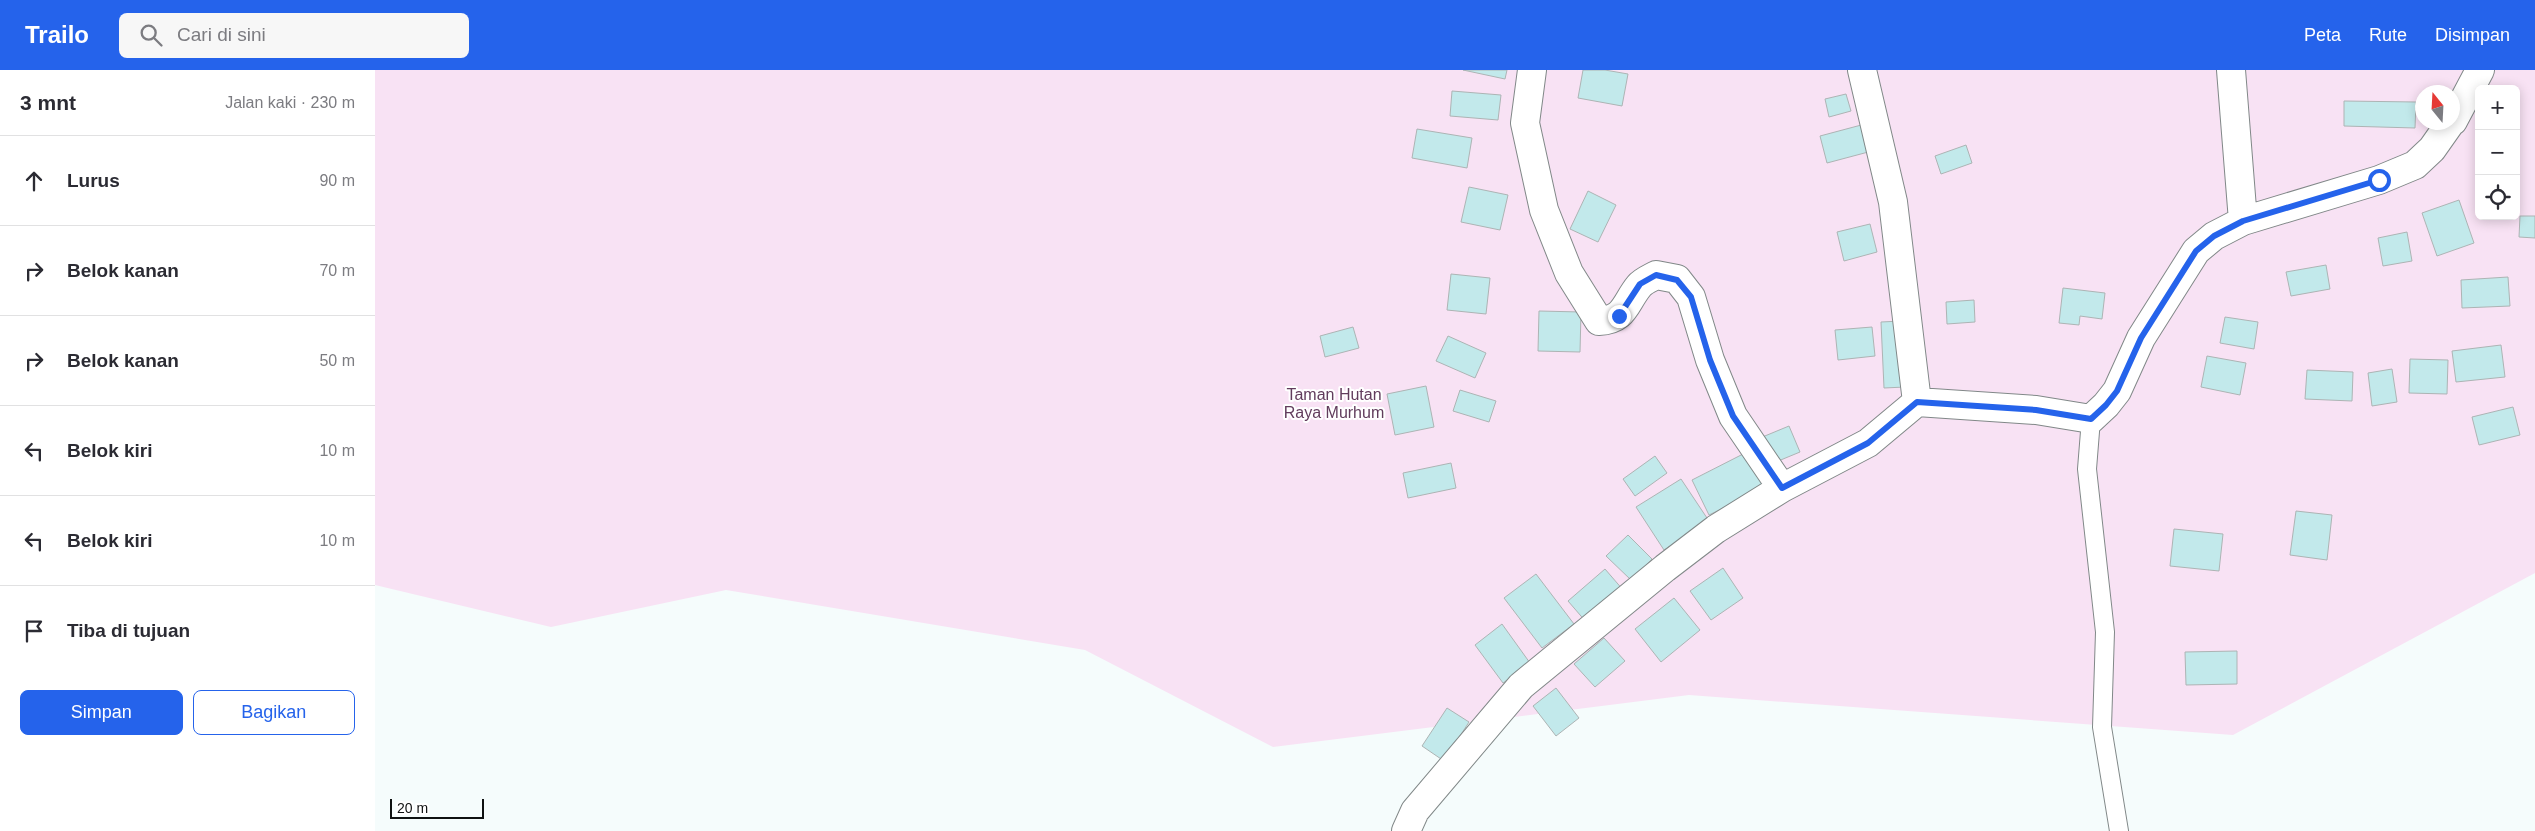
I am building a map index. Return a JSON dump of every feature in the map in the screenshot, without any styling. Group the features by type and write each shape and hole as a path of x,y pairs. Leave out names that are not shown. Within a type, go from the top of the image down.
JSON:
{"street":[{"path":"1532,70 1525,123 1544,210 1569,273 1599,321 1609,321 1619,316 1640,284 1656,275 1677,280 1691,297 1710,360 1733,416 1782,488"},
{"path":"1861,70 1893,202 1917,402"},
{"path":"2231,70 2243,221"},
{"path":"2460,107 2479,70"},
{"path":"1406,831 1415,811 1521,686 1715,529 1782,488 1868,443 1917,402 2036,410 2091,419 2117,391 2141,338 2196,251 2214,236 2243,221 2379,180 2415,165 2432,149 2446,130"}],"lane":[{"path":"2091,419 2087,469 2105,632 2102,727 2119,831"}],"green space":[{"name":"Taman Hutan Raya Murhum","path":"375,70 2535,70 2535,573 2233,735 1689,695 1273,747 1085,650 726,590 551,627 375,585"}],"building":[{"path":"1463,70 1507,70 1505,79"},
{"path":"1583,70 1605,70 1628,74 1622,106 1578,98"},
{"path":"1452,91 1501,95 1498,120 1450,116"},
{"path":"1846,94 1851,111 1829,117 1825,99"},
{"path":"2344,101 2415,102 2415,128 2344,126"},
{"path":"1865,124 1872,151 1827,163 1820,136"},
{"path":"1417,129 1472,138 1467,168 1412,158"},
{"path":"1966,145 1972,163 1941,174 1935,156"},
{"path":"1469,187 1508,195 1500,230 1461,222"},
{"path":"1588,191 1616,205 1598,242 1570,229"},
{"path":"2459,200 2474,243 2437,256 2422,213"},
{"path":"2520,216 2535,216 2535,238 2519,237"},
{"path":"1870,224 1877,252 1844,261 1837,232"},
{"path":"2407,232 2412,261 2383,266 2378,238"},
{"path":"2326,265 2330,289 2291,296 2286,272"},
{"path":"1451,274 1490,278 1486,314 1447,310"},
{"path":"2508,277 2510,306 2462,308 2461,280"},
{"path":"2063,288 2105,293 2102,319 2080,316 2079,325 2059,323"},
{"path":"1974,300 1975,322 1947,324 1946,302"},
{"path":"1539,311 1581,312 1580,352 1538,351"},
{"path":"2225,317 2258,322 2254,349 2220,343"},
{"path":"1901,321 1905,387 1884,388 1881,322"},
{"path":"1353,327 1359,348 1325,357 1320,336"},
{"path":"1872,327 1875,356 1838,360 1835,330"},
{"path":"1448,336 1486,353 1475,378 1436,361"},
{"path":"2501,345 2505,377 2456,382 2452,351"},
{"path":"2207,356 2246,363 2240,395 2201,387"},
{"path":"2410,359 2448,360 2447,394 2409,393"},
{"path":"2392,369 2397,402 2372,406 2368,373"},
{"path":"2307,370 2353,372 2352,401 2305,399"},
{"path":"1426,386 1434,427 1395,435 1387,394"},
{"path":"1460,390 1496,401 1489,422 1453,411"},
{"path":"2513,407 2520,435 2479,445 2472,417"},
{"path":"1789,426 1800,452 1771,464 1760,438"},
{"path":"1747,452 1764,488 1709,515 1692,480"},
{"path":"1655,456 1667,473 1635,496 1623,479"},
{"path":"1451,463 1456,488 1408,498 1403,473"},
{"path":"1681,479 1709,521 1664,550 1636,507"},
{"path":"2296,511 2332,515 2327,560 2290,555"},
{"path":"2174,529 2223,534 2219,571 2170,566"},
{"path":"1628,535 1652,559 1631,580 1606,556"},
{"path":"1723,568 1743,598 1711,620 1690,591"},
{"path":"1605,569 1624,591 1587,623 1568,601"},
{"path":"1536,574 1574,624 1542,648 1504,598"},
{"path":"1674,598 1700,630 1661,662 1635,629"},
{"path":"1502,624 1530,663 1503,683 1475,645"},
{"path":"1604,638 1625,661 1595,687 1574,664"},
{"path":"2237,651 2237,684 2186,685 2185,652"},
{"path":"1556,688 1579,718 1556,736 1533,706"},
{"path":"1447,708 1469,722 1444,761 1422,746"}],"route":[{"path":"1619,316 1640,284 1656,275 1677,280 1691,297 1710,360 1733,416 1782,488 1868,443 1917,402 2036,410 2091,419 2117,391 2141,338 2196,251 2214,236 2243,221 2379,180"}]}
